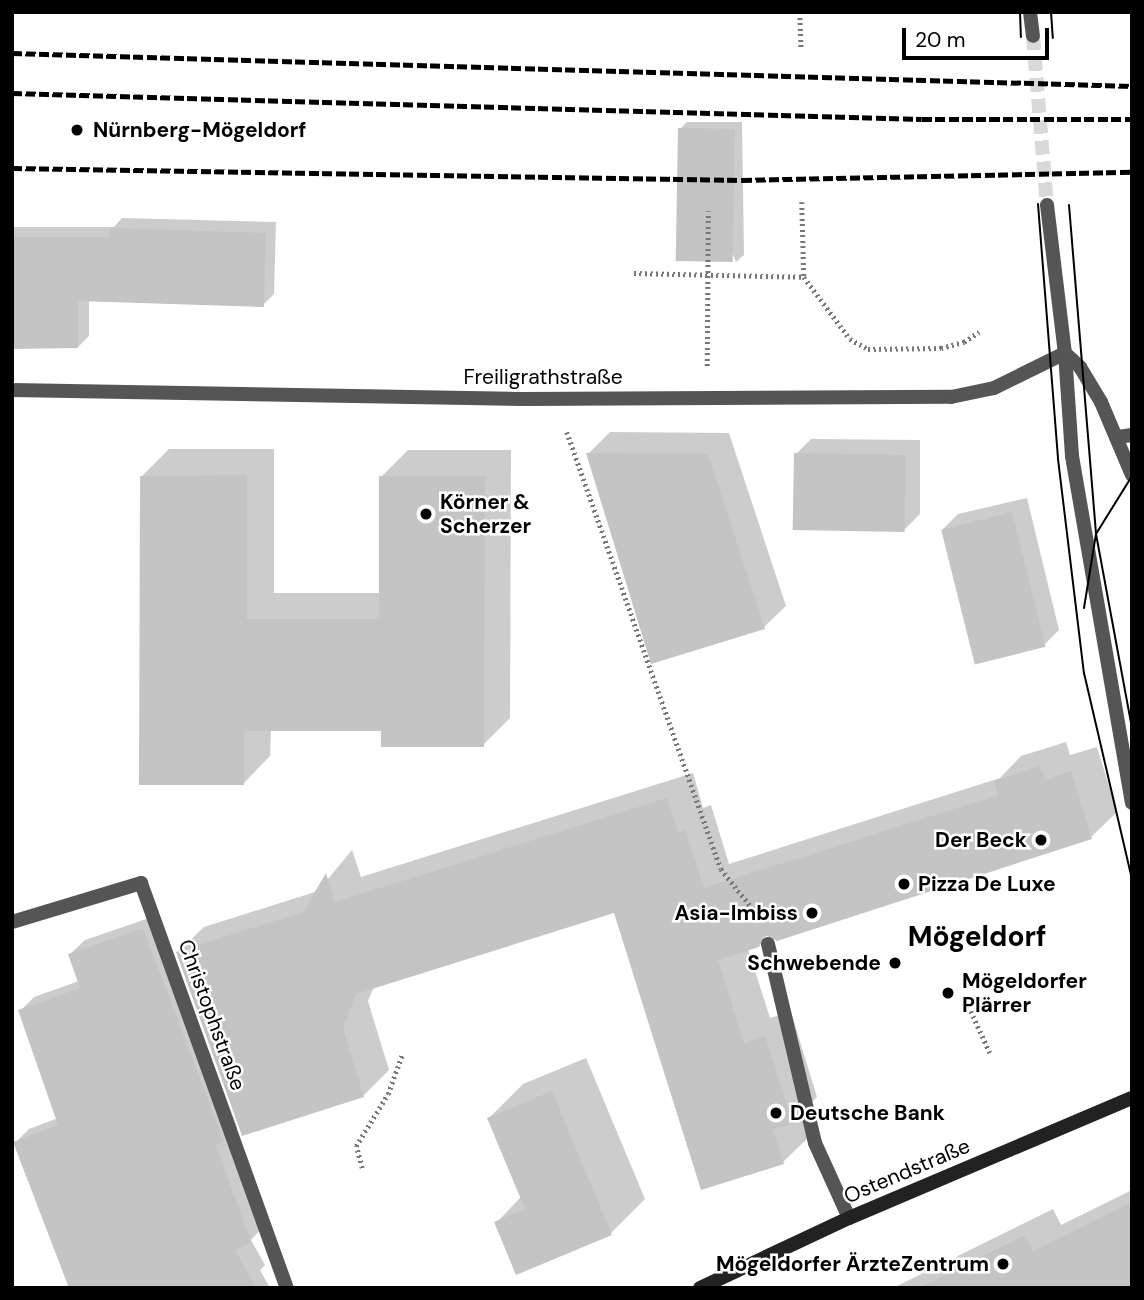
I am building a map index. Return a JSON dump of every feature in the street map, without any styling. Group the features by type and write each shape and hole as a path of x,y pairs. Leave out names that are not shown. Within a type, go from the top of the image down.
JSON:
{"main road":[{"name":"Ostendstraße","path":"700,1288 849,1218 1132,1098"}],"street":[{"path":"1030,12 1032,36"},
{"path":"1047,205 1065,353 1072,456 1132,803"},
{"path":"1065,353 1080,367 1125,436 1132,475"},
{"name":"Freiligrathstraße","path":"12,390 555,399 951,397 994,388 1065,353"},
{"name":"Christophstraße","path":"12,922 141,883 287,1288"},
{"path":"768,944 815,1143 849,1218"}],"path":[{"path":"800,12 801,47"},
{"path":"802,202 804,276 850,339 868,349 941,348 964,342 979,332"},
{"path":"706,398 708,211"},
{"path":"634,273 804,276"},
{"path":"555,399 721,869 757,914 768,944"},
{"path":"971,1011 991,1055"},
{"path":"362,1168 356,1146 388,1094 402,1055"}],"building":[{"path":"678,128 735,129 733,262 676,261"},
{"path":"110,228 266,233 264,307 78,301 78,348 12,349 12,237 109,237"},
{"path":"586,453 708,454 765,629 651,664"},
{"path":"794,453 906,455 905,532 793,530"},
{"path":"247,475 247,619 379,619 379,476 485,476 484,747 381,747 381,731 244,731 244,785 139,785 140,476"},
{"path":"1012,512 1046,647 975,665 941,530"},
{"path":"1040,766 1045,780 1071,771 1092,839 777,941 765,935 759,947 718,960 744,1043 765,1036 793,1124 773,1130 784,1164 701,1190 614,913 356,994 343,1028 364,1097 242,1136 176,952 303,912 326,873 335,902 667,798 678,832 685,829 704,888 998,795 994,781"},
{"path":"143,928 224,1142 216,1145 251,1242 235,1250 256,1288 69,1288 13,1142 58,1125 18,1010 80,988 68,954"},
{"path":"552,1091 612,1235 516,1275 494,1222 525,1209 487,1118"},
{"path":"1132,1202 1132,1288 919,1288 1025,1235 1033,1251"}],"tunnel":[{"path":"1033,36 1047,205"}],"tram line":[{"path":"1020,12 1021,37"},
{"path":"1051,12 1053,38"},
{"path":"1038,204 1058,459 1084,673 1132,880"},
{"path":"1069,205 1096,534 1132,729"},
{"path":"1084,608 1096,534 1132,476"}],"railway":[{"path":"12,53 1132,86"},
{"path":"12,93 922,119 1132,119"},
{"path":"12,168 742,180 1132,172"}],"place":[{"name":"Nürnberg-Mögeldorf","path":"77,130"},
{"name":"Körner & Scherzer","path":"426,514"},
{"name":"Der Beck","path":"1041,840"},
{"name":"Pizza De Luxe","path":"904,884"},
{"name":"Asia-Imbiss","path":"812,913"},
{"name":"Schwebende","path":"895,963"},
{"name":"Mögeldorfer Plärrer","path":"948,993"},
{"name":"Deutsche Bank","path":"776,1113"},
{"name":"Mögeldorfer ÄrzteZentrum","path":"1003,1264"}],"district":[{"name":"Mögeldorf","path":"977,937"}]}
